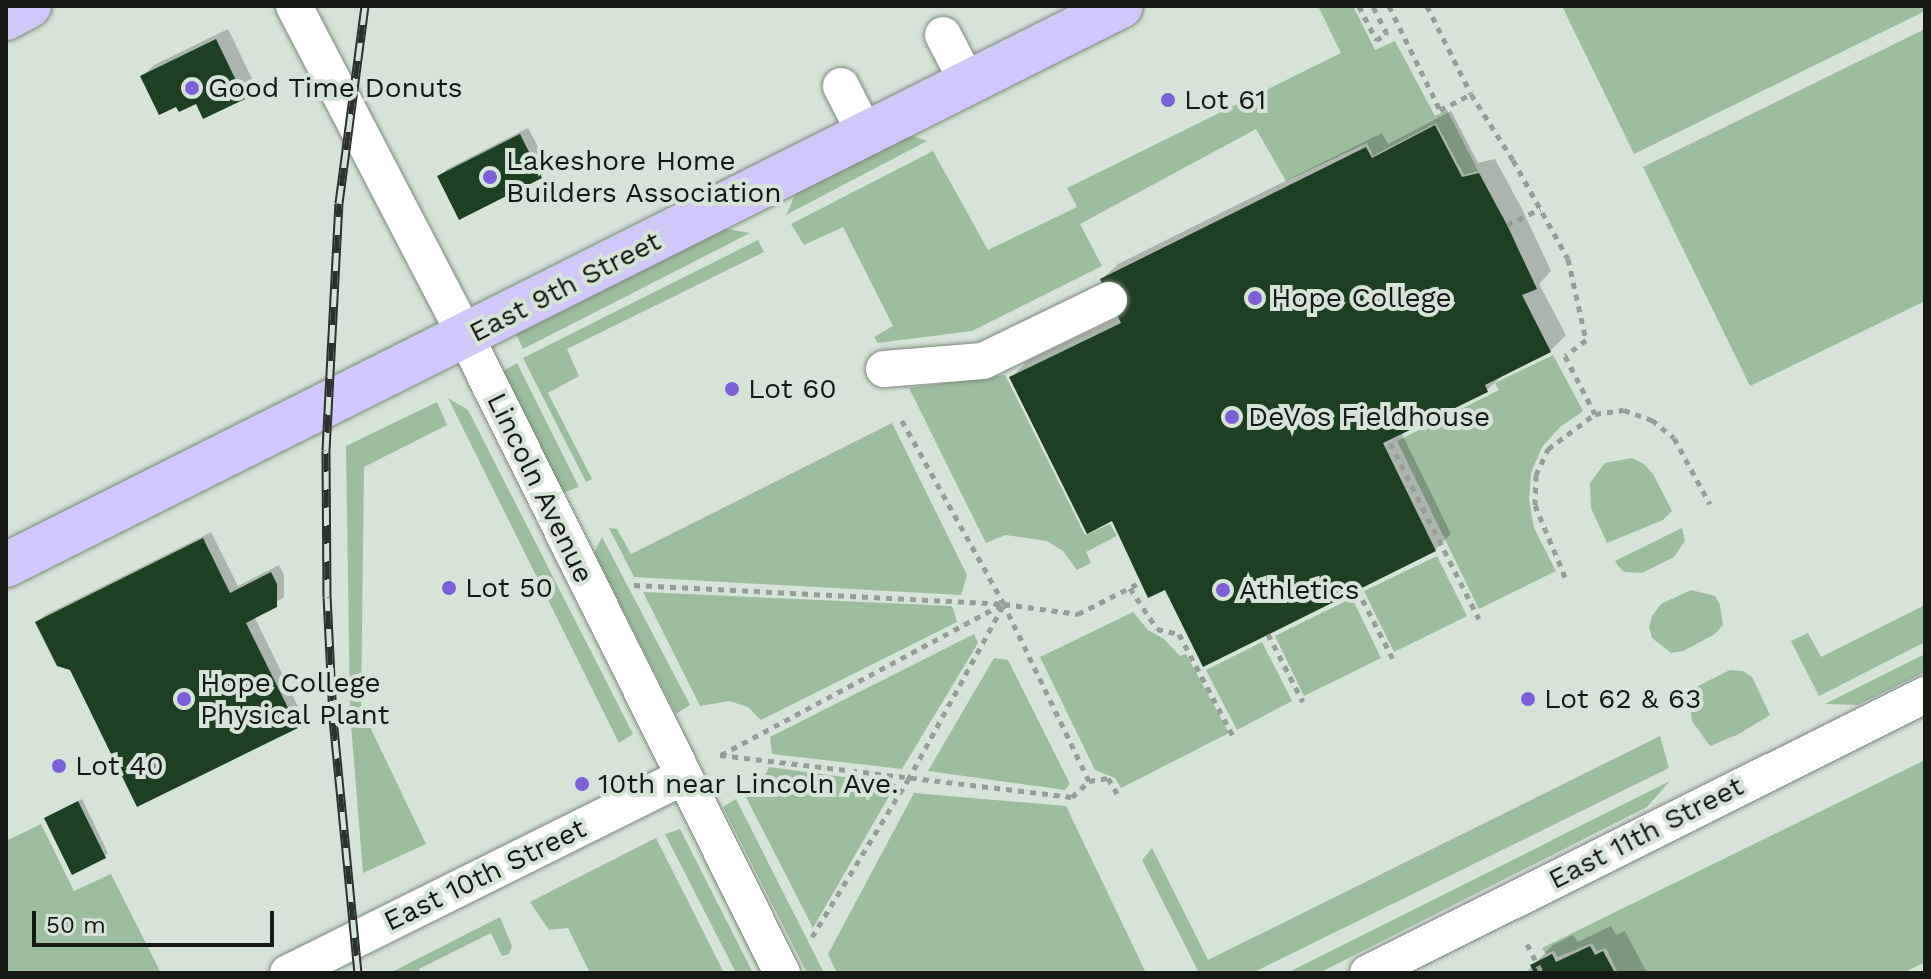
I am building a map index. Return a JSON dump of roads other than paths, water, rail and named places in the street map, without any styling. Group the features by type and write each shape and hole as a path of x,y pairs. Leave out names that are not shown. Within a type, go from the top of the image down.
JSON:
{"main road":[{"path":"6,18 29,6"},
{"name":"East 9th Street","path":"6,565 1121,6"}],"street":[{"name":"Lincoln Avenue","path":"294,6 466,337 782,973"},
{"path":"943,35 968,83"},
{"path":"841,86 866,135"},
{"path":"884,369 983,361 1109,300"},
{"name":"East 11th Street","path":"1368,973 1925,695"},
{"name":"East 10th Street","path":"288,973 682,777"}],"railway":[{"path":"358,973 333,718 327,597 326,450 339,203 365,6"}],"place":[{"name":"Good Time Donuts","path":"192,88"},
{"name":"Lot 61","path":"1168,100"},
{"name":"Lakeshore Home Builders Association","path":"490,177"},
{"name":"Hope College","path":"1255,298"},
{"name":"Lot 60","path":"732,389"},
{"name":"DeVos Fieldhouse","path":"1232,417"},
{"name":"Lot 50","path":"449,588"},
{"name":"Athletics","path":"1223,590"},
{"name":"Hope College Physical Plant","path":"184,699"},
{"name":"Lot 62 & 63","path":"1528,699"},
{"name":"Lot 40","path":"59,766"},
{"name":"10th near Lincoln Ave.","path":"582,784"}]}
